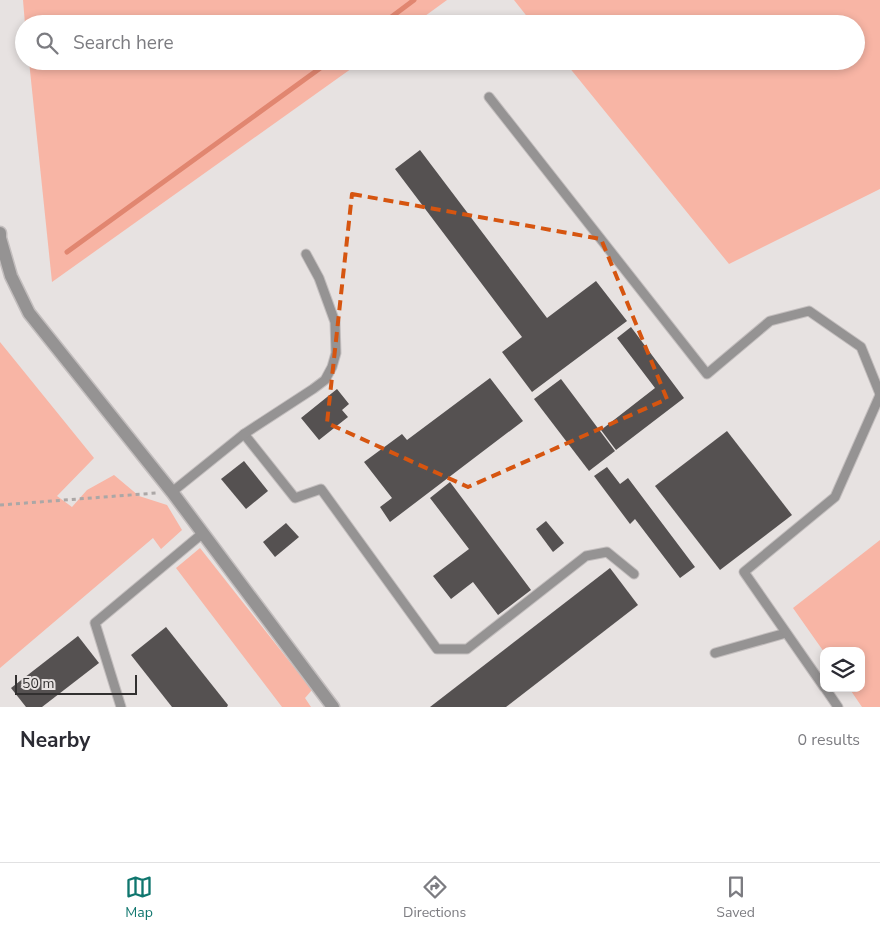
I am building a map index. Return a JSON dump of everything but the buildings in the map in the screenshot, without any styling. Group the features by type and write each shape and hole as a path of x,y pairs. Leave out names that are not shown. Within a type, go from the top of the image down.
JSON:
{"street":[{"path":"0,233 11,276 29,313 172,492 333,707"}],"lane":[{"path":"489,97 707,374 770,321 809,311 862,347 880,395 835,497 744,572 820,682"},
{"path":"172,492 244,434 325,380 332,367 336,353 335,322 318,278 306,254"},
{"path":"244,434 295,498 321,490 437,649 467,649 586,556 607,552 634,574"},
{"path":"121,707 95,624 203,533"},
{"path":"716,653 786,633"},
{"path":"827,692 838,707"}],"path":[{"path":"0,505 172,492"}],"highlighted area":[{"path":"352,194 601,239 667,399 468,487 327,423"}],"shaded area":[{"path":"23,0 447,0 426,15 24,15"},
{"path":"514,0 880,0 880,189 729,264 571,70 865,70 865,15 526,15"},
{"path":"30,70 349,70 52,282"},
{"path":"0,342 94,458 57,496 72,507 87,490 114,475 139,496 167,505 182,530 161,549 153,538 0,668"},
{"path":"880,540 880,707 862,707 852,692 865,692 865,647 820,647 793,608"},
{"path":"200,548 312,690 305,698 311,707 282,707 176,568"}],"waterway":[{"path":"394,15 414,0"},
{"path":"67,252 318,70"}]}
